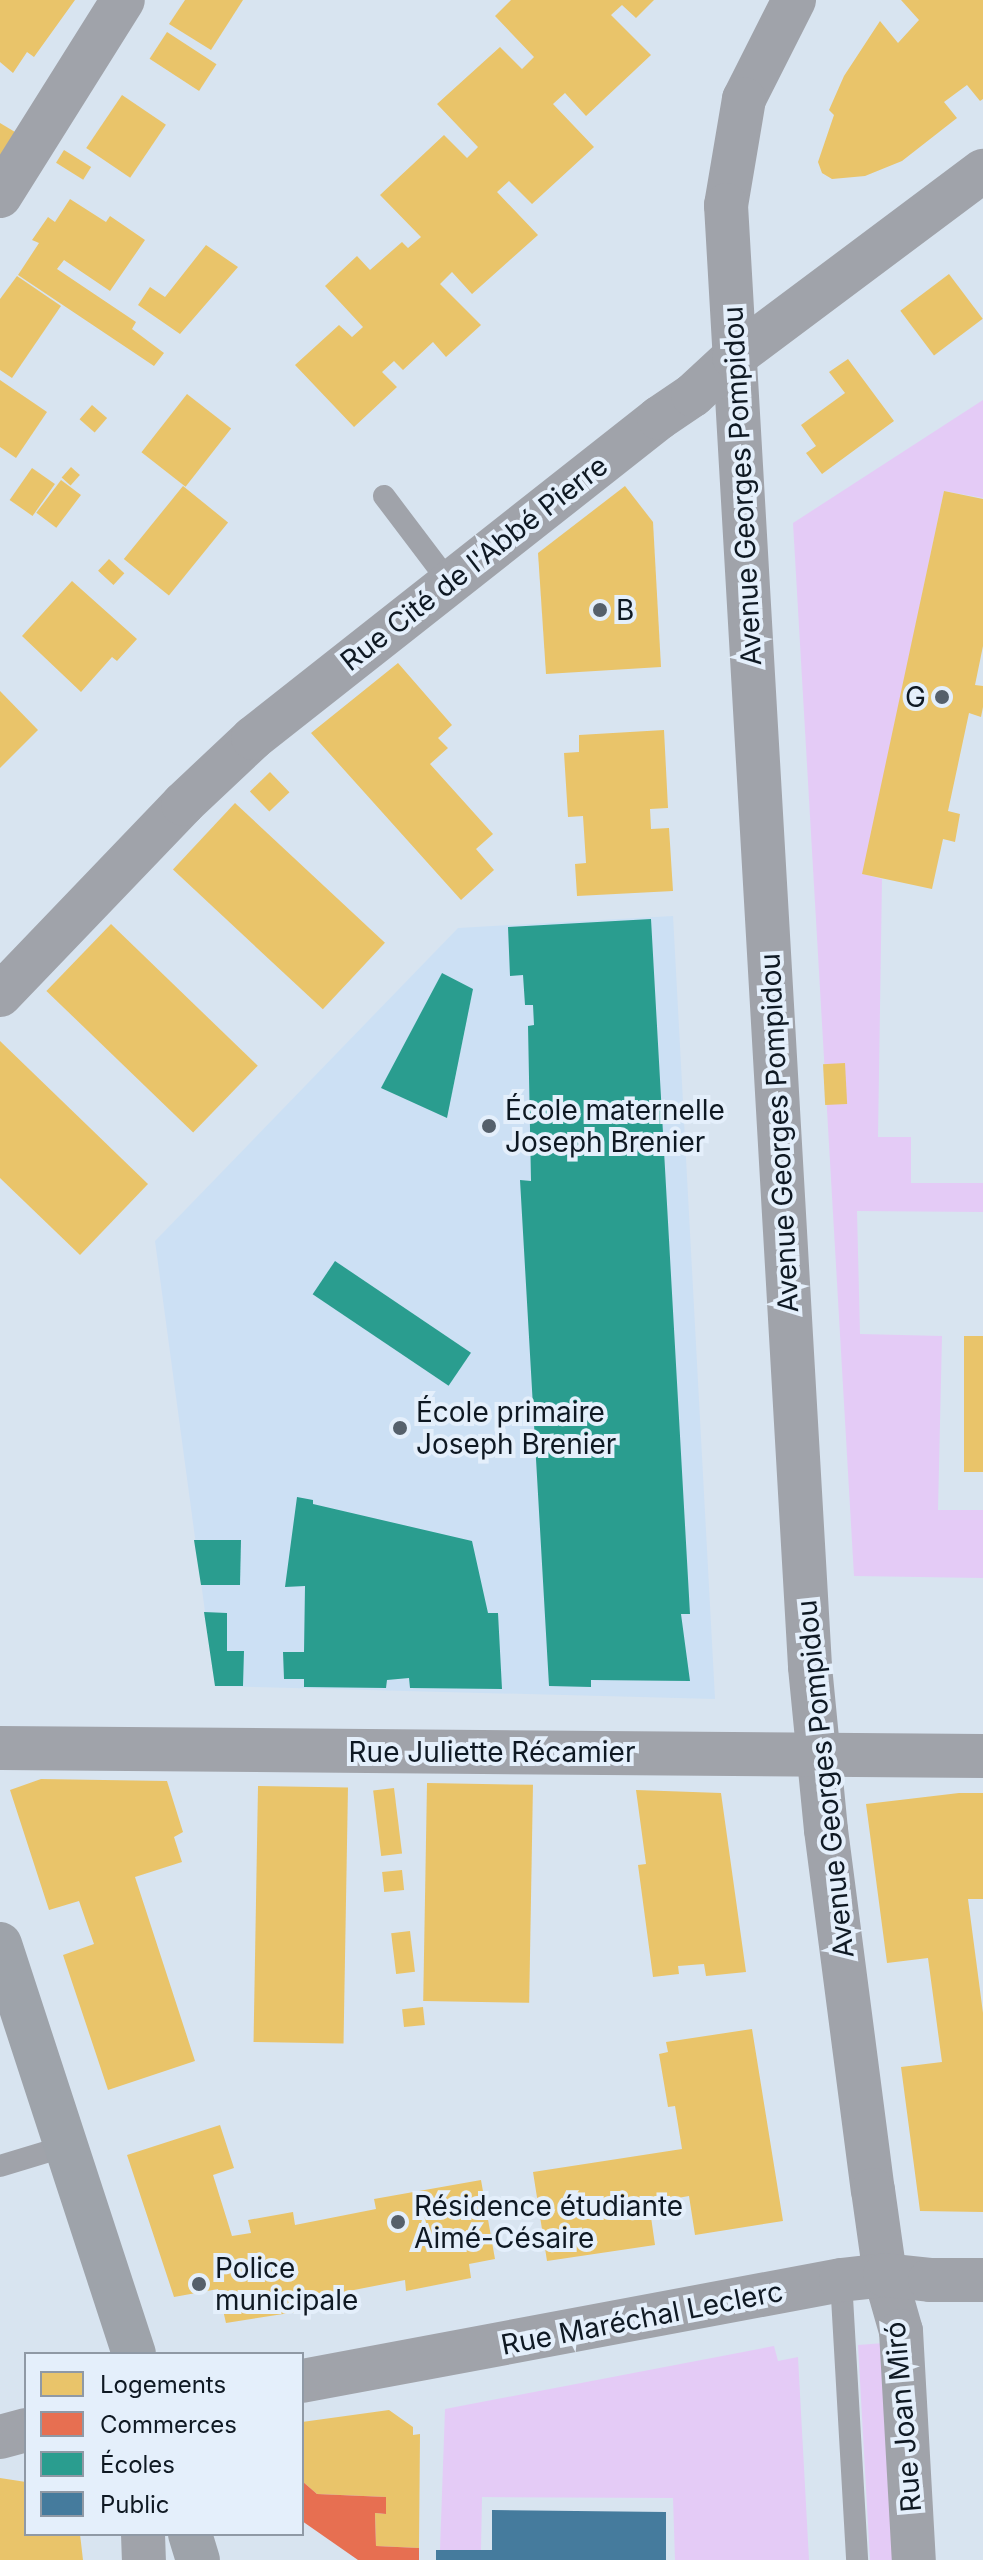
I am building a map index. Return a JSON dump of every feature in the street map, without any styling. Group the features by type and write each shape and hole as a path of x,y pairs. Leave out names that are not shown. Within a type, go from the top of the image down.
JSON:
{"main road":[{"path":"0,1944 14,2036 66,2146 133,2352"},
{"path":"191,2536 198,2560"}],"street":[{"path":"0,196 123,0"},
{"name":"Avenue Georges Pompidou","path":"794,0 744,99 726,205 810,1667 885,2275"},
{"name":"Rue Cité de l'Abbé Pierre","path":"0,995 183,804 253,738 449,582 693,395 734,357 983,171"},
{"name":"Rue Juliette Récamier","path":"0,1748 983,1756"},
{"name":"Rue Maréchal Leclerc","path":"304,2381 841,2280 885,2275 930,2280 983,2280"},
{"name":"Rue Joan Miró","path":"885,2275 901,2331 914,2560"},
{"path":"0,2437 24,2431"},
{"path":"143,2536 144,2560"}],"lane":[{"path":"384,496 449,582"},
{"path":"0,2166 66,2146"},
{"path":"841,2280 857,2560"}],"shaded area":[{"path":"983,400 983,498 944,491 863,874 882,879 878,1137 911,1137 911,1183 983,1183 983,1212 857,1211 860,1334 942,1336 938,1510 983,1510 983,1578 854,1576 793,523"},
{"path":"673,916 715,1699 215,1686 155,1241 458,928"},
{"path":"884,2343 902,2560 870,2560 858,2345"},
{"path":"774,2346 778,2361 798,2357 809,2560 675,2560 673,2498 482,2497 481,2550 440,2550 445,2409"}],"building: Logements":[{"path":"0,0 75,0 34,57 27,52 13,73 0,62"},
{"path":"185,0 243,0 211,50 169,24"},
{"path":"511,0 654,0 636,18 622,5 611,15 651,55 586,116 565,93 553,104 594,147 532,204 509,181 497,192 538,235 472,294 452,272 440,284 481,325 446,357 433,342 403,370 394,361 382,372 397,387 354,427 295,365 339,325 352,337 363,327 325,286 357,256 370,270 402,242 408,248 421,237 380,195 444,135 467,158 478,147 437,104 500,47 522,69 534,57 495,16"},
{"path":"901,0 983,0 983,99 980,101 967,85 944,102 957,118 902,161 865,176 832,179 822,173 818,162 834,115 829,110 844,76 880,21 898,43 919,20"},
{"path":"167,32 216,64 199,91 150,59"},
{"path":"122,95 166,125 130,178 86,148"},
{"path":"0,123 15,132 0,156"},
{"path":"64,150 91,167 83,180 56,163"},
{"path":"70,199 106,222 110,216 145,240 110,291 64,260 57,269 136,322 132,329 164,353 154,366 18,275 39,243 32,240 48,217 55,222"},
{"path":"206,245 238,267 180,334 138,305 150,287 165,297"},
{"path":"949,274 983,319 934,355 900,311"},
{"path":"17,276 61,306 12,378 0,370 0,299"},
{"path":"848,359 894,421 822,474 806,453 816,446 801,425 845,393 829,372"},
{"path":"0,380 47,412 16,458 0,447"},
{"path":"187,394 231,428 186,487 141,452"},
{"path":"92,405 107,418 95,432 80,419"},
{"path":"71,467 80,475 71,485 62,477"},
{"path":"32,468 55,484 33,516 10,500"},
{"path":"61,480 81,495 56,528 36,513"},
{"path":"183,486 228,523 169,596 124,559"},
{"name":"B","path":"625,486 653,522 661,667 546,674 538,553"},
{"name":"G","path":"944,491 983,499 983,646 975,685 983,686 983,707 981,717 969,713 948,811 960,814 955,842 943,839 932,889 862,874"},
{"path":"109,559 124,573 113,585 98,571"},
{"path":"72,581 137,639 117,661 112,657 81,692 22,636"},
{"path":"398,663 452,725 438,738 448,748 430,764 493,834 476,849 494,870 461,900 311,733"},
{"path":"0,691 38,730 0,768"},
{"path":"664,730 668,808 650,809 651,829 669,828 673,891 577,896 575,864 586,863 583,816 568,817 564,753 579,752 579,735"},
{"path":"270,772 289,792 269,812 250,791"},
{"path":"235,803 385,943 323,1009 173,870"},
{"path":"111,924 258,1066 193,1133 46,991"},
{"path":"0,1041 148,1184 80,1255 0,1178"},
{"path":"845,1063 847,1104 825,1105 823,1064"},
{"path":"964,1336 983,1336 983,1472 964,1472"},
{"path":"41,1779 167,1781 183,1832 174,1837 182,1862 135,1877 195,2061 108,2090 63,1955 94,1944 79,1901 49,1910 10,1790"},
{"path":"427,1783 533,1785 529,2003 423,2001"},
{"path":"258,1786 348,1788 344,2044 254,2042"},
{"path":"394,1788 402,1854 381,1856 373,1791"},
{"path":"636,1790 721,1793 746,1972 706,1976 704,1964 678,1966 679,1974 653,1977 638,1865 646,1864"},
{"path":"983,1793 983,1899 968,1899 983,2013 983,2212 920,2211 901,2067 942,2062 928,1958 887,1963 866,1804"},
{"path":"402,1870 404,1890 384,1892 382,1872"},
{"path":"410,1931 415,1972 396,1974 391,1933"},
{"path":"423,2007 425,2025 404,2027 402,2009"},
{"path":"752,2029 783,2221 695,2235 689,2196 649,2203 655,2245 547,2261 533,2172 682,2149 675,2106 668,2107 659,2054 668,2052 666,2042"},
{"name":"Résidence étudiante Aimé-Césaire","path":"220,2125 234,2168 213,2175 232,2236 251,2233 248,2220 293,2212 295,2225 376,2209 374,2199 481,2180 495,2259 469,2264 471,2278 406,2291 405,2280 308,2299 309,2310 226,2323 218,2289 174,2297 127,2155"},
{"path":"389,2410 413,2427 413,2435 420,2434 419,2548 376,2546 375,2513 386,2514 386,2497 317,2494 304,2483 304,2422"},
{"path":"0,2478 24,2482 24,2536 80,2536 83,2560 0,2560"}],"building: Commerces":[{"path":"304,2483 317,2494 386,2497 386,2514 375,2513 376,2546 419,2548 419,2560 358,2560 304,2522"}],"building: Écoles":[{"path":"651,919 690,1614 681,1614 690,1681 591,1680 591,1687 549,1686 520,1180 531,1181 528,1026 534,1025 533,1005 525,1005 523,975 510,976 508,927"},
{"path":"442,973 473,989 447,1118 381,1088"},
{"path":"335,1261 471,1353 449,1386 313,1294"},
{"path":"297,1497 313,1500 313,1504 472,1541 488,1613 498,1613 502,1689 410,1688 409,1678 387,1680 386,1688 304,1687 304,1679 284,1679 283,1652 304,1652 305,1586 285,1587"},
{"path":"194,1540 241,1540 240,1585 201,1585"},
{"path":"204,1612 227,1613 227,1651 244,1651 243,1686 215,1686"}],"building: Public":[{"path":"492,2510 666,2512 666,2560 436,2560 436,2550 492,2550"}],"place":[{"name":"B","path":"600,610"},
{"name":"G","path":"942,697"},
{"name":"École maternelle Joseph Brenier","path":"489,1126"},
{"name":"École primaire Joseph Brenier","path":"400,1428"},
{"name":"Résidence étudiante Aimé-Césaire","path":"398,2222"},
{"name":"Police municipale","path":"199,2284"}]}
